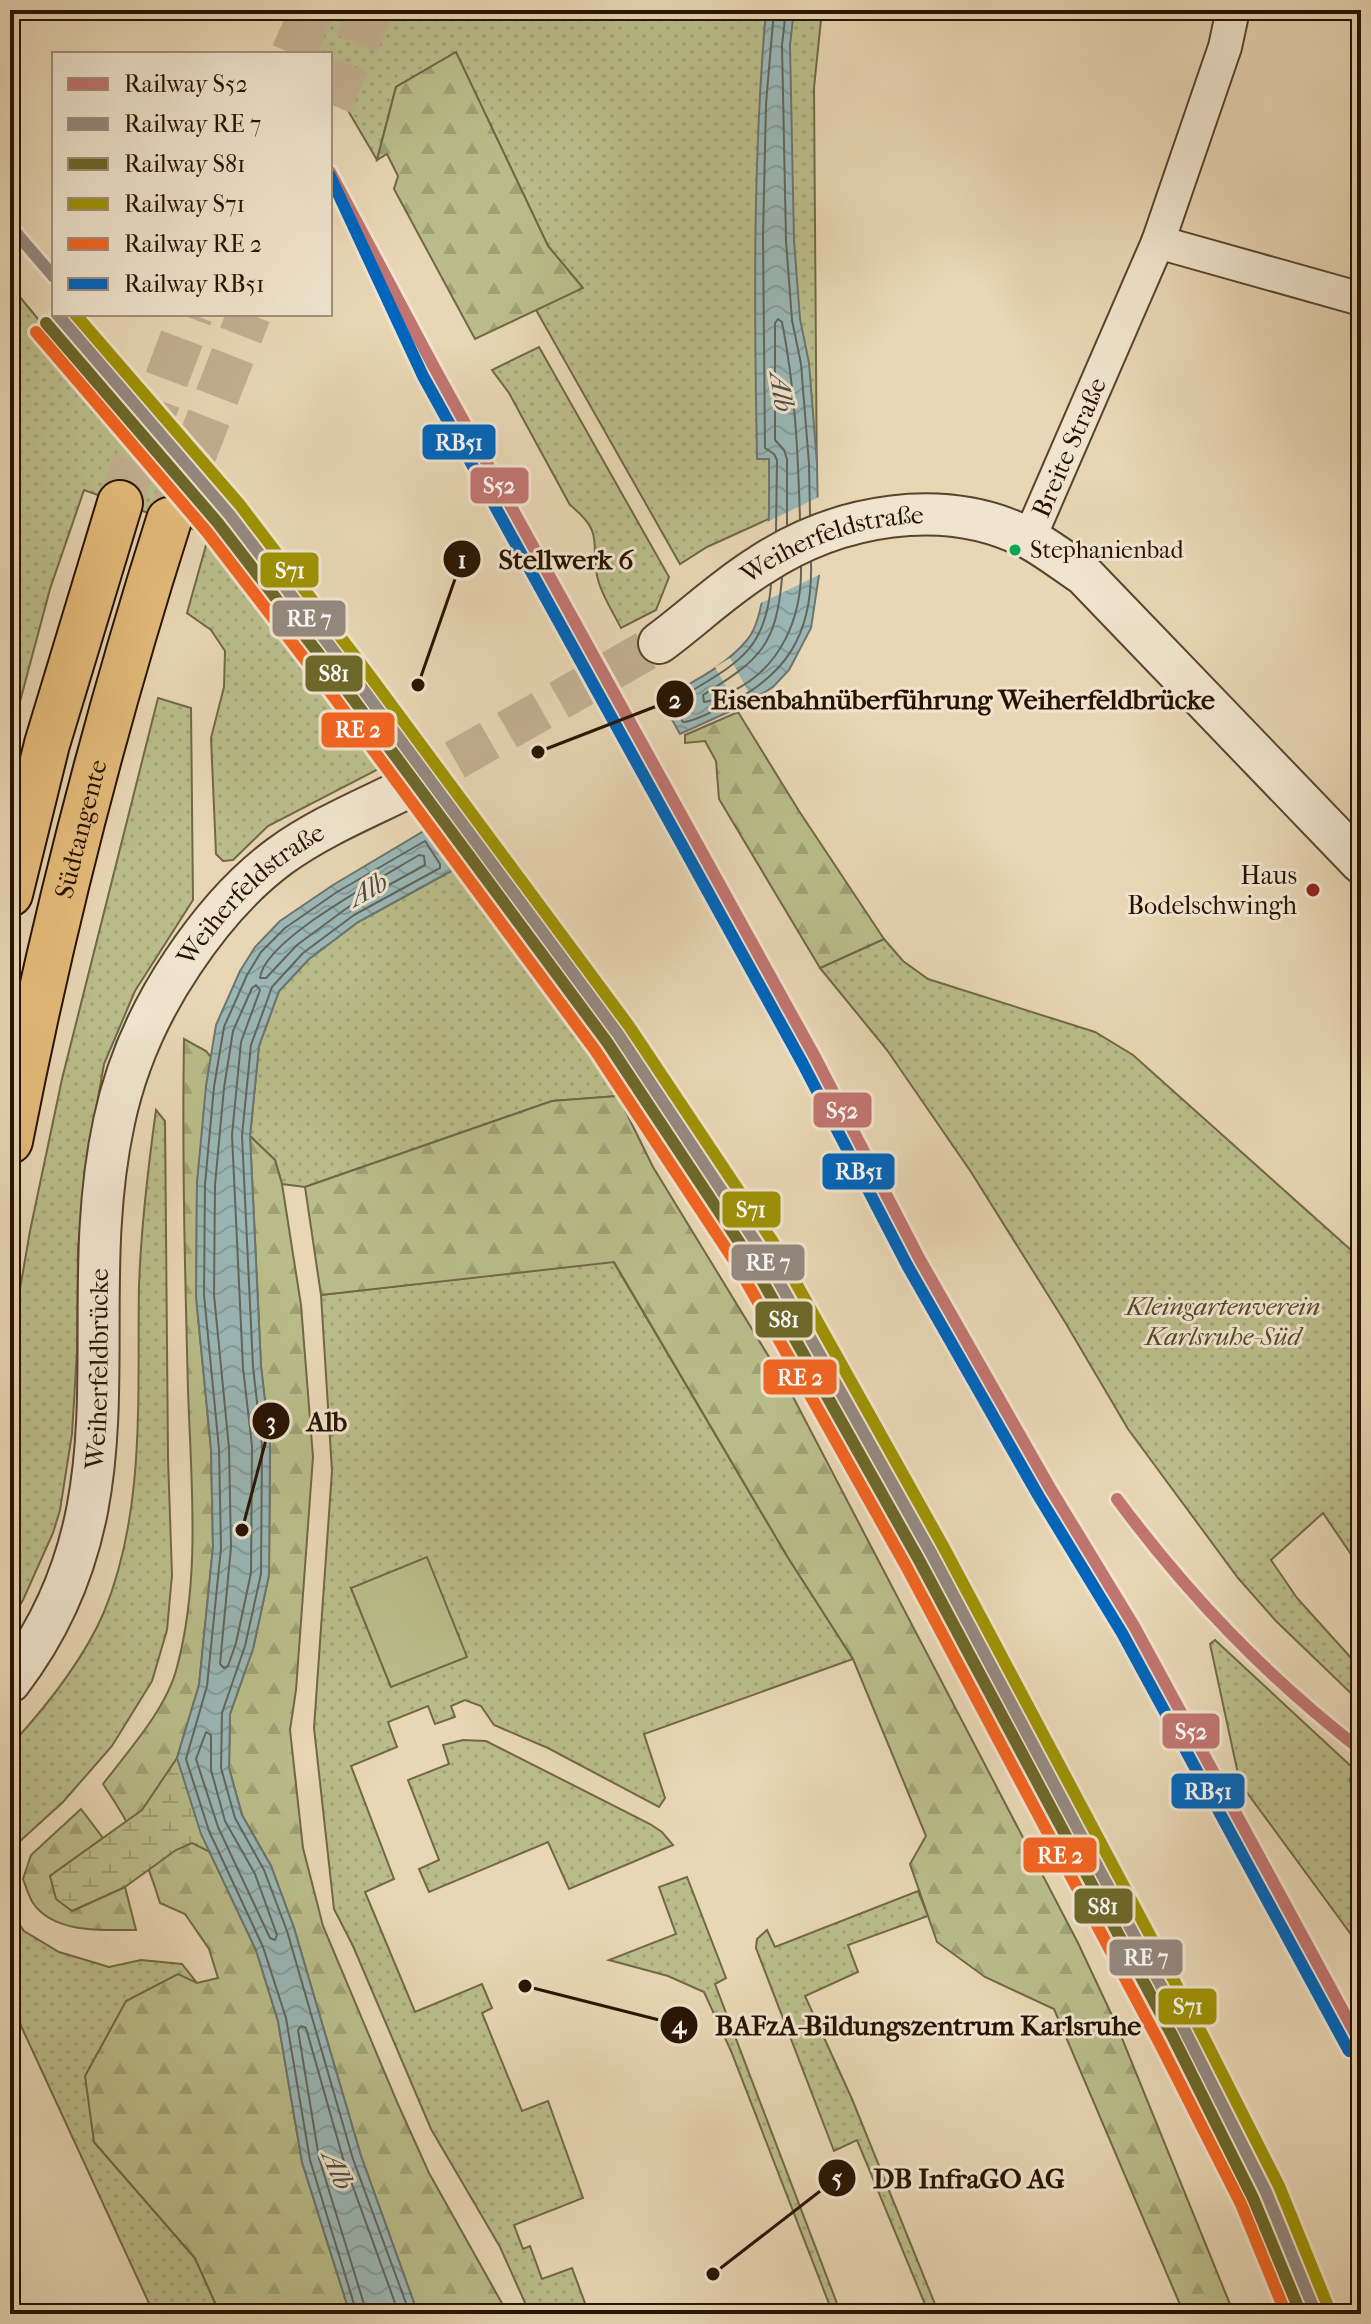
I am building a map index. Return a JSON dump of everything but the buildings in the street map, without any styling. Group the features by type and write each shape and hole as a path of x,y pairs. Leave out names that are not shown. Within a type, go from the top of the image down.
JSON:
{"highway":[{"name":"Südtangente","path":"10,894 47,744 120,503"},
{"name":"Südtangente","path":"10,1141 59,908 169,520"}],"street":[{"name":"Breite Straße","path":"1233,10 1225,47 1158,242 1029,539 1084,575 1361,863"},
{"path":"1158,242 1361,299"},
{"name":"Weiherfeldstraße","path":"659,643 761,565 801,542 873,519 918,515 968,520 1029,539"},
{"name":"Weiherfeldstraße","path":"139,1040 169,983 194,945 232,900 280,856 403,790"},
{"name":"Weiherfeldbrücke","path":"10,1682 46,1632 64,1595 88,1517 98,1436 100,1238 105,1182 113,1123 139,1040"}],"green space":[{"path":"293,10 822,10 814,88 817,497 707,547 680,564 536,310 582,287 548,246 456,53 396,87 377,160 332,83 332,52 315,52"},
{"path":"456,52 548,246 583,288 475,339 394,189 398,176 387,154 377,160 396,87"},
{"path":"10,285 211,529 392,762 268,826 233,860 223,861 216,854 211,738 224,687 225,651 211,630 187,613 210,531 207,534 84,490 50,589 10,739 10,499 17,476 10,453"},
{"path":"539,347 669,577 656,610 621,628 599,583 595,542 589,525 570,505 509,393 492,370"},
{"path":"158,698 191,708 193,900 135,991 104,1064 90,1144 78,1249 72,1434 60,1510 53,1533 10,1622 10,1347 30,1231 62,1079"},
{"path":"738,712 884,939 820,968 719,799 716,761 705,741 685,743 685,735"},
{"path":"453,870 547,975 618,1096 552,1101 305,1187 282,1184 275,1160 250,1136 259,1046 279,991 309,959 358,922"},
{"name":"Kleingartenverein Karlsruhe-Süd","path":"884,939 903,961 928,979 1095,1032 1133,1055 1361,1259 1361,1569 1323,1513 1271,1560 1297,1598 1361,1669 1361,1703 1276,1621 1238,1578 1128,1429 971,1172 887,1050 820,968"},
{"path":"184,1039 211,1057 197,1183 196,1296 211,1449 213,1547 199,1685 177,1758 201,1834 256,1950 278,2021 302,2162 350,2314 220,2314 195,2258 94,2142 85,2076 126,2001 178,1974 197,1983 218,1978 209,1949 185,1914 160,1903 137,1841 103,1784 165,1698 177,1667 189,1599 193,1529 185,1258"},
{"path":"618,1096 653,1167 791,1393 1078,1943 1117,2026 1234,2314 1184,2314 1054,2009 985,1977 937,1942 910,1864 926,1836 853,1659 787,1556 614,1262 321,1295 305,1187 552,1101"},
{"path":"156,1110 165,1121 172,1575 167,1630 152,1681 112,1746 63,1802 19,1842 10,1843 10,1746 63,1683 86,1648 104,1612 127,1533 133,1493 138,1410 141,1242"},
{"path":"250,1136 275,1160 282,1184 301,1305 313,1457 296,1690 290,1730 303,1848 323,1926 397,2102 429,2173 508,2314 418,2314 361,2156 294,1928 271,1866 242,1815 229,1768 230,1714 253,1649 269,1575 270,1445 261,1366"},
{"path":"613,1261 787,1556 853,1659 644,1734 665,1798 659,1807 548,1748 494,1725 481,1706 465,1700 451,1706 455,1717 435,1724 428,1706 388,1722 397,1747 351,1766 394,1879 365,1892 415,2012 482,1984 492,2008 482,2013 522,2111 548,2101 583,2198 514,2225 523,2249 530,2246 542,2279 572,2268 589,2314 530,2314 500,2247 431,2129 353,1946 334,1909 314,1728 332,1471 321,1295","holes":["351,1588 455,1629 459,1635 391,1687"]},
{"path":"427,1557 467,1657 391,1687 351,1588"},
{"path":"1215,1640 1353,1768 1350,1779 1357,1820 1352,1851 1361,1875 1361,1948 1240,1783 1210,1644"},
{"path":"463,1740 486,1741 650,1824 673,1845 569,1889 548,1842 429,1892 419,1869 439,1860 408,1780 449,1764 443,1745"},
{"path":"177,1758 210,1852 192,1843 176,1850 125,1887 72,1911 56,1899 50,1876 142,1810"},
{"path":"81,1809 103,1838 50,1876 72,1911 125,1887 136,1930 95,1930 66,1925 42,1913 30,1898 23,1879 31,1855"},
{"path":"687,1877 726,1978 715,1984 841,2314 833,2314 731,2051 704,1992 668,1976 609,1960 676,1934 659,1887"},
{"path":"918,1891 928,1916 848,1945 858,1972 805,1996 852,2099 939,2314 929,2314 857,2140 834,2151 756,1948 757,1939 767,1930 775,1947"},
{"path":"10,1911 24,1931 59,1952 109,1967 141,1960 182,1964 197,1983 94,2142 195,2258 220,2314 154,2314 10,2002"}],"water":[{"path":"766,10 794,10 790,45 794,240 817,464 819,575 811,628 789,670 773,687 746,704 680,734 661,700 718,666 747,640 755,626 765,582 769,459 757,459 755,288 759,121"},
{"path":"429,828 453,870 358,922 309,959 279,991 259,1046 250,1136 261,1366 270,1445 269,1575 253,1649 230,1714 229,1768 242,1815 271,1866 294,1928 361,2156 418,2314 350,2314 302,2162 278,2021 256,1950 201,1834 177,1758 199,1685 213,1547 211,1449 196,1296 197,1183 206,1086 216,1025 240,971 255,947 280,921 333,885"}],"pier":[{"path":"821,496 823,573 759,604 765,523"},
{"path":"730,658 753,700 738,708 715,667"}],"tunnel":[{"path":"294,52 312,10"},
{"path":"332,99 371,10"},
{"path":"120,503 190,316"},
{"path":"169,520 248,316"},
{"path":"403,790 659,643"}],"railway":[{"path":"10,2293 18,2314"}],"rail line":[{"name":"S52","path":"332,176 435,369 815,1057 919,1258 1050,1488 1134,1626 1361,2044"},
{"name":"RB51","path":"332,180 423,376 803,1064 907,1265 1038,1495 1122,1633 1349,2051"},
{"name":"S71","path":"77,316 240,505 367,672 629,1026 773,1242 943,1546 1196,2022 1279,2186 1329,2309"},
{"name":"S81","path":"46,323 218,523 345,688 607,1042 749,1257 919,1560 1172,2035 1253,2198 1301,2314"},
{"name":"S52","path":"1117,1499 1172,1569 1230,1633 1293,1693 1361,1750"}],"transit line":[{"path":"10,226 52,275"},
{"path":"59,316 229,514 356,680 618,1034 761,1250 931,1553 1184,2029 1266,2192 1316,2314"},
{"path":"36,332 207,532 334,697 595,1050 737,1265 906,1566 1159,2042 1241,2204 1286,2314"}],"place":[{"name":"Stephanienbad","path":"1015,550"},
{"name":"Stellwerk 6","path":"418,685"},
{"name":"Eisenbahnüberführung Weiherfeldbrücke","path":"538,752"},
{"name":"Haus Bodelschwingh","path":"1313,890"},
{"name":"Alb","path":"242,1530"},
{"name":"BAFzA-Bildungszentrum Karlsruhe","path":"525,1986"},
{"name":"DB InfraGO AG","path":"713,2274"}]}
